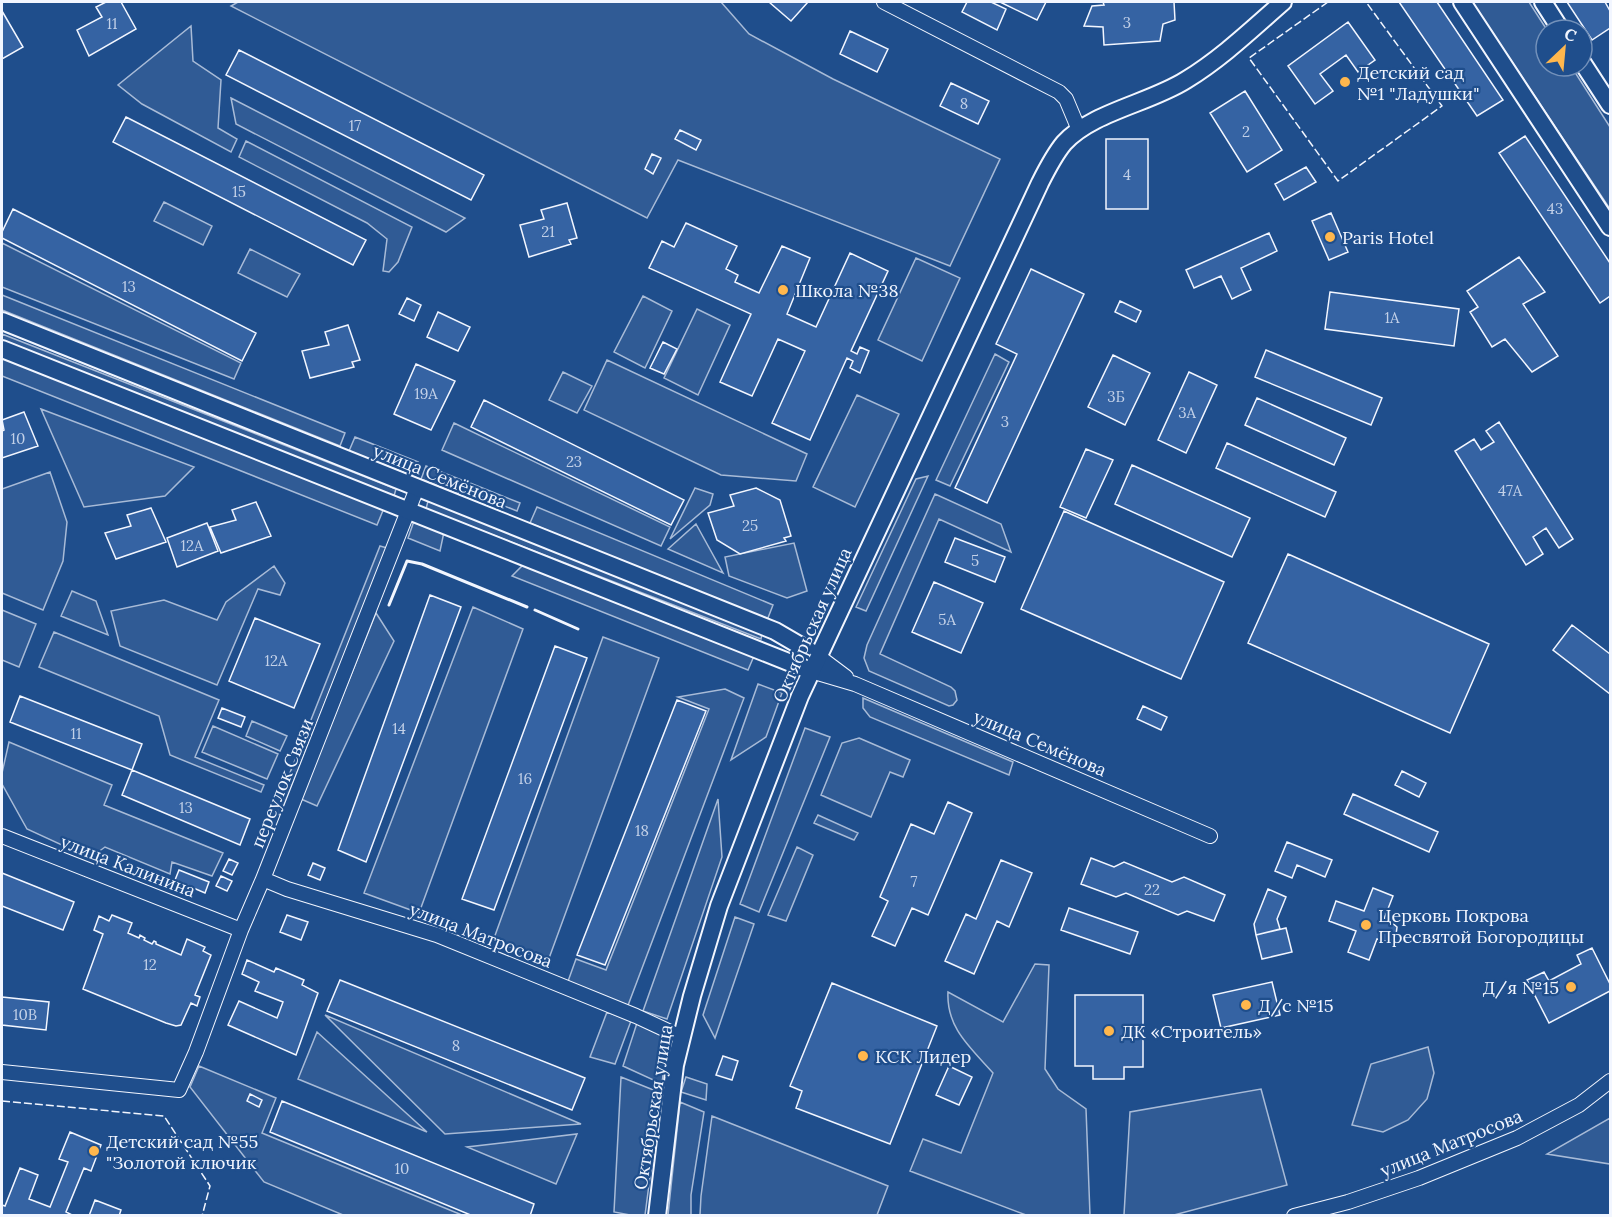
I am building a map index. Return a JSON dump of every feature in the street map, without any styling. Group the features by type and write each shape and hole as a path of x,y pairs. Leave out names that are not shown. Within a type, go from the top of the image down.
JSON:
{"street":[{"path":"884,2 1059,92 1066,99 1079,130"},
{"name":"Октябрьская улица","path":"657,1215 671,1093 681,1037 718,906 814,664 1040,183 1065,142 1079,130 1185,81 1218,59 1283,2"},
{"path":"1462,2 1611,227"},
{"path":"1542,2 1553,18"},
{"path":"1593,78 1611,105"},
{"name":"улица Семёнова","path":"2,321 775,631 814,664"},
{"name":"улица Семёнова","path":"2,349 409,511 814,664 855,684 1210,836"},
{"name":"переулок Связи","path":"2,1072 180,1090 241,930 417,488"},
{"name":"улица Калинина","path":"2,836 241,930"},
{"name":"улица Матросова","path":"263,879 287,889 437,935 636,1016 681,1037"},
{"name":"улица Матросова","path":"1294,1215 1348,1202 1419,1178 1517,1138 1579,1105 1611,1081"}],"shaded area":[{"path":"238,2 721,2 749,34 833,79 1000,159 950,266 678,160 647,218 231,6"},
{"path":"1472,2 1529,2 1539,18 1534,18 1534,78 1579,78 1610,127 1610,209"},
{"path":"191,26 193,61 221,80 218,128 237,139 231,152 142,104 118,85"},
{"path":"231,98 465,218 446,232 236,124"},
{"path":"246,141 412,227 398,262 389,272 383,271 387,239 367,223 239,157"},
{"path":"164,202 212,226 203,245 154,221"},
{"path":"2,243 241,363 234,379 2,287"},
{"path":"250,249 300,274 287,297 238,273"},
{"path":"916,258 960,278 922,361 878,340"},
{"path":"2,295 345,433 340,446 2,310"},
{"path":"643,296 672,311 645,368 614,352"},
{"path":"697,309 730,325 698,395 664,378"},
{"path":"2,334 396,489 394,496 2,343"},
{"path":"995,354 1009,362 950,486 936,480"},
{"path":"2,356 384,508 377,525 2,376"},
{"path":"607,360 807,454 796,481 721,475 584,410"},
{"path":"563,372 592,386 577,413 549,400"},
{"path":"857,395 899,414 855,507 813,487"},
{"path":"41,409 194,467 165,496 84,507"},
{"path":"454,423 670,527 661,546 442,450"},
{"path":"355,437 418,462 412,476 349,451"},
{"path":"426,466 464,481 458,494 421,479"},
{"path":"50,472 67,522 63,561 43,610 2,593 2,489"},
{"path":"928,476 866,611 856,607 916,479"},
{"path":"470,483 520,503 517,511 467,491"},
{"path":"695,488 713,494 710,505 670,539"},
{"path":"935,494 1001,524 1011,552 939,519 880,654 951,687 955,691 957,700 949,706 869,671 864,658 867,645"},
{"path":"428,501 762,634 761,639 426,509"},
{"path":"537,507 773,605 766,623 530,523"},
{"path":"414,521 444,532 440,551 408,538"},
{"path":"696,524 723,573 668,549"},
{"path":"794,543 807,591 787,598 729,576 725,557"},
{"path":"380,546 387,548 280,815 274,813"},
{"path":"528,560 754,656 748,670 512,576"},
{"path":"274,566 285,583 280,595 258,589 217,685 120,646 111,611 164,600 217,620 226,602"},
{"path":"72,591 96,601 108,635 61,616"},
{"path":"473,607 523,629 419,913 364,893"},
{"path":"2,610 36,624 19,667 2,660"},
{"path":"376,613 394,641 317,806 301,799"},
{"path":"54,632 219,700 195,757 264,785 261,792 170,755 159,716 39,667"},
{"path":"603,637 659,658 548,961 493,941"},
{"path":"758,684 782,693 766,737 731,760"},
{"path":"725,689 744,698 627,1008 567,984 576,959 606,970 709,709 678,697"},
{"path":"863,698 1013,762 1009,775 870,717 863,708"},
{"path":"252,721 287,736 280,751 246,736"},
{"path":"213,726 278,754 267,779 202,752"},
{"path":"805,728 830,737 759,912 740,904"},
{"path":"859,738 910,760 903,777 890,772 871,817 821,795 842,743"},
{"path":"9,742 112,785 104,805 223,853 212,876 172,862 170,874 105,847 90,858 27,829 2,784 2,773"},
{"path":"718,799 722,857 667,1019 643,1011"},
{"path":"818,815 858,833 854,840 814,823"},
{"path":"797,847 813,855 786,921 768,915"},
{"path":"735,917 754,924 715,1038 703,1015"},
{"path":"1035,964 1049,965 1045,1069 1058,1089 1086,1109 1090,1215 1026,1215 910,1171 923,1139 961,1153 993,1073 956,1027 948,1005 948,992 1003,1022"},
{"path":"607,1012 631,1021 615,1064 590,1057"},
{"path":"325,1015 581,1124 445,1134"},
{"path":"637,1023 667,1036 662,1084 623,1066"},
{"path":"317,1032 427,1132 298,1079"},
{"path":"1428,1047 1434,1073 1427,1099 1408,1120 1383,1132 1352,1125 1371,1064"},
{"path":"199,1066 276,1098 262,1133 462,1215 343,1215 264,1182 190,1087"},
{"path":"621,1077 661,1093 645,1215 614,1212"},
{"path":"686,1077 707,1084 706,1100 681,1092"},
{"path":"1261,1089 1287,1185 1174,1215 1124,1215 1130,1112"},
{"path":"680,1102 704,1112 691,1195 691,1215 668,1215"},
{"path":"712,1116 888,1186 877,1215 700,1215"},
{"path":"1610,1118 1610,1164 1547,1154"},
{"path":"577,1134 556,1184 467,1147"}],"building":[{"path":"106,2 121,2 136,29 89,56 77,30 102,17 96,7"},
{"path":"769,2 808,2 791,21"},
{"path":"967,2 991,2 1006,9 997,30 962,12"},
{"path":"1000,2 1046,2 1037,20"},
{"path":"1103,2 1174,2 1175,20 1163,24 1160,41 1104,45 1103,27 1084,26 1092,6 1104,5"},
{"path":"1399,2 1437,2 1503,100 1477,116"},
{"path":"1567,2 1605,2 1610,11 1610,28 1594,39 1594,18 1578,18"},
{"path":"2,11 23,47 2,59"},
{"path":"1348,22 1375,60 1358,72 1346,55 1320,74 1333,91 1315,104 1288,66"},
{"path":"850,31 888,49 877,72 840,54"},
{"path":"239,50 484,175 471,200 226,75"},
{"path":"951,83 989,101 978,124 940,106"},
{"path":"1245,91 1282,150 1247,172 1210,113"},
{"path":"126,117 366,240 353,265 113,142"},
{"path":"680,130 701,140 696,150 675,139"},
{"path":"1525,136 1610,263 1610,296 1600,303 1499,153"},
{"path":"1106,139 1148,139 1148,209 1106,209"},
{"path":"652,154 661,158 653,174 645,169"},
{"path":"1306,167 1316,182 1284,200 1275,184"},
{"path":"567,203 577,238 569,240 571,244 529,257 520,225 544,219 541,210"},
{"path":"13,209 256,333 242,361 2,238 2,232"},
{"name":"Paris Hotel","path":"1331,213 1348,252 1329,260 1312,221"},
{"path":"686,223 737,246 726,269 738,275 735,282 759,293 782,246 810,258 787,314 816,327 850,253 888,271 851,351 857,354 860,347 869,351 860,373 850,368 853,361 847,358 810,440 772,423 805,351 778,339 752,396 720,382 751,314 649,268 662,241 674,247"},
{"path":"1269,233 1277,251 1241,268 1251,290 1232,299 1221,276 1194,288 1186,270"},
{"path":"1519,257 1545,292 1523,304 1558,356 1532,372 1505,339 1492,347 1470,312 1478,307 1467,291"},
{"path":"1031,269 1084,294 987,503 955,488 1017,354 996,344"},
{"path":"1330,292 1459,309 1454,346 1325,329"},
{"path":"407,298 421,305 414,321 399,314"},
{"path":"1120,301 1141,311 1136,322 1115,312"},
{"path":"438,312 470,327 458,351 427,337"},
{"path":"348,325 360,360 352,362 354,367 310,378 302,351 329,345 325,332"},
{"path":"663,342 677,349 664,374 650,368"},
{"path":"1266,350 1382,398 1371,425 1255,377"},
{"path":"1113,355 1150,373 1125,425 1088,407"},
{"path":"416,364 455,381 431,430 394,414"},
{"path":"1189,372 1217,385 1186,453 1158,440"},
{"path":"1257,398 1346,438 1334,465 1245,425"},
{"path":"484,400 684,500 671,525 471,427"},
{"path":"24,412 38,446 2,458 2,431 4,430 2,420"},
{"path":"1499,422 1573,539 1559,548 1546,528 1533,537 1543,554 1526,565 1455,451 1474,439 1481,450 1494,442 1486,431"},
{"path":"1227,443 1336,492 1325,517 1216,468"},
{"path":"1086,449 1113,460 1086,518 1060,507"},
{"path":"1132,465 1250,518 1232,557 1115,504"},
{"path":"756,488 780,500 791,536 784,538 786,541 740,554 717,540 708,513 734,506 730,495"},
{"path":"256,502 271,536 221,553 210,527 236,520 232,510"},
{"path":"151,508 166,542 116,559 105,533 131,526 127,515"},
{"path":"1064,511 1224,582 1181,679 1021,609"},
{"path":"207,523 218,551 177,567 167,538"},
{"path":"955,538 1005,557 995,582 945,562"},
{"path":"1288,554 1489,644 1450,733 1248,643"},
{"path":"934,582 983,603 961,653 912,632"},
{"path":"430,595 461,607 366,862 338,850"},
{"path":"255,618 320,644 294,708 229,681"},
{"path":"1572,625 1610,654 1610,694 1553,650"},
{"path":"555,646 587,658 494,910 462,899"},
{"path":"20,696 142,744 132,770 10,722"},
{"path":"677,700 706,711 605,965 577,955"},
{"path":"1143,706 1167,717 1161,730 1137,719"},
{"path":"222,708 245,717 241,727 218,718"},
{"path":"132,770 250,819 240,845 122,795"},
{"path":"1402,771 1426,783 1419,797 1395,785"},
{"path":"1353,794 1438,832 1429,852 1344,814"},
{"path":"948,802 972,813 928,915 912,908 895,946 872,936 888,901 880,897 911,824 934,834"},
{"path":"1287,842 1332,860 1325,877 1297,865 1292,878 1275,871"},
{"path":"1091,858 1114,867 1124,862 1172,882 1184,877 1225,895 1214,921 1187,911 1178,915 1126,893 1116,897 1081,884"},
{"path":"229,859 238,863 232,875 223,871"},
{"path":"1001,860 1032,873 1009,927 997,921 974,974 945,961 966,914 976,919"},
{"path":"313,863 325,868 320,880 308,875"},
{"path":"179,870 209,882 205,893 175,880"},
{"path":"2,873 74,902 63,930 2,906"},
{"path":"221,876 232,881 227,891 216,886"},
{"name":"Церковь Покрова Пресвятой Богородицы","path":"1373,888 1393,896 1384,919 1397,927 1396,935 1391,941 1377,939 1369,960 1348,952 1356,931 1329,921 1336,901 1364,911"},
{"path":"1268,889 1286,897 1277,919 1280,929 1256,935 1254,924"},
{"path":"1069,908 1138,932 1130,954 1061,930"},
{"path":"112,915 132,923 128,933 139,938 140,935 152,944 154,941 181,955 187,939 205,947 203,951 211,955 195,995 200,997 197,1006 191,1003 181,1025 166,1023 83,989 103,934 94,930 99,916 109,921"},
{"path":"287,915 308,922 301,940 280,932"},
{"path":"1286,928 1292,952 1262,959 1256,935"},
{"name":"Д/я №15","path":"1592,948 1610,984 1610,991 1549,1023 1527,980 1544,972 1549,981 1581,964 1577,955"},
{"path":"247,960 274,972 276,968 304,980 302,985 318,993 296,1055 228,1025 239,1001 277,1018 283,1002 255,991 259,982 242,974"},
{"path":"340,980 585,1078 572,1110 327,1011"},
{"name":"Д/с №15","path":"1272,982 1280,1015 1221,1028 1213,995"},
{"name":"КСК Лидер","path":"832,983 937,1026 890,1144 796,1108 802,1091 790,1086"},
{"name":"ДК «Строитель»","path":"1075,995 1143,995 1143,1067 1124,1067 1124,1079 1093,1079 1093,1066 1075,1066"},
{"path":"2,997 49,1002 46,1030 2,1025"},
{"path":"723,1056 738,1061 732,1080 716,1075"},
{"path":"949,1066 972,1077 959,1105 936,1095"},
{"path":"250,1094 262,1100 259,1107 247,1101"},
{"path":"282,1101 534,1204 530,1216 473,1216 270,1132"},
{"path":"70,1132 101,1145 91,1171 84,1168 66,1212 74,1216 2,1216 2,1205 5,1206 20,1168 38,1175 29,1199 50,1207 68,1162 59,1159"},
{"path":"95,1200 121,1210 119,1216 89,1216"}],"fence":[{"path":"1328,2 1249,58 1338,181 1442,106 1366,2"},
{"path":"2,1101 164,1116 210,1186 202,1216"}],"wall":[{"path":"389,605 407,561 422,564 527,607"},
{"path":"535,610 578,629"}],"place":[{"name":"Детский сад №1 \"Ладушки\"","path":"1345,82"},
{"name":"Paris Hotel","path":"1330,237"},
{"name":"Школа №38","path":"783,290"},
{"name":"Церковь Покрова Пресвятой Богородицы","path":"1366,925"},
{"name":"Д/я №15","path":"1571,987"},
{"name":"Д/с №15","path":"1246,1005"},
{"name":"ДК «Строитель»","path":"1109,1031"},
{"name":"КСК Лидер","path":"863,1056"},
{"name":"Детский сад №55 \"Золотой ключик","path":"94,1151"}]}
